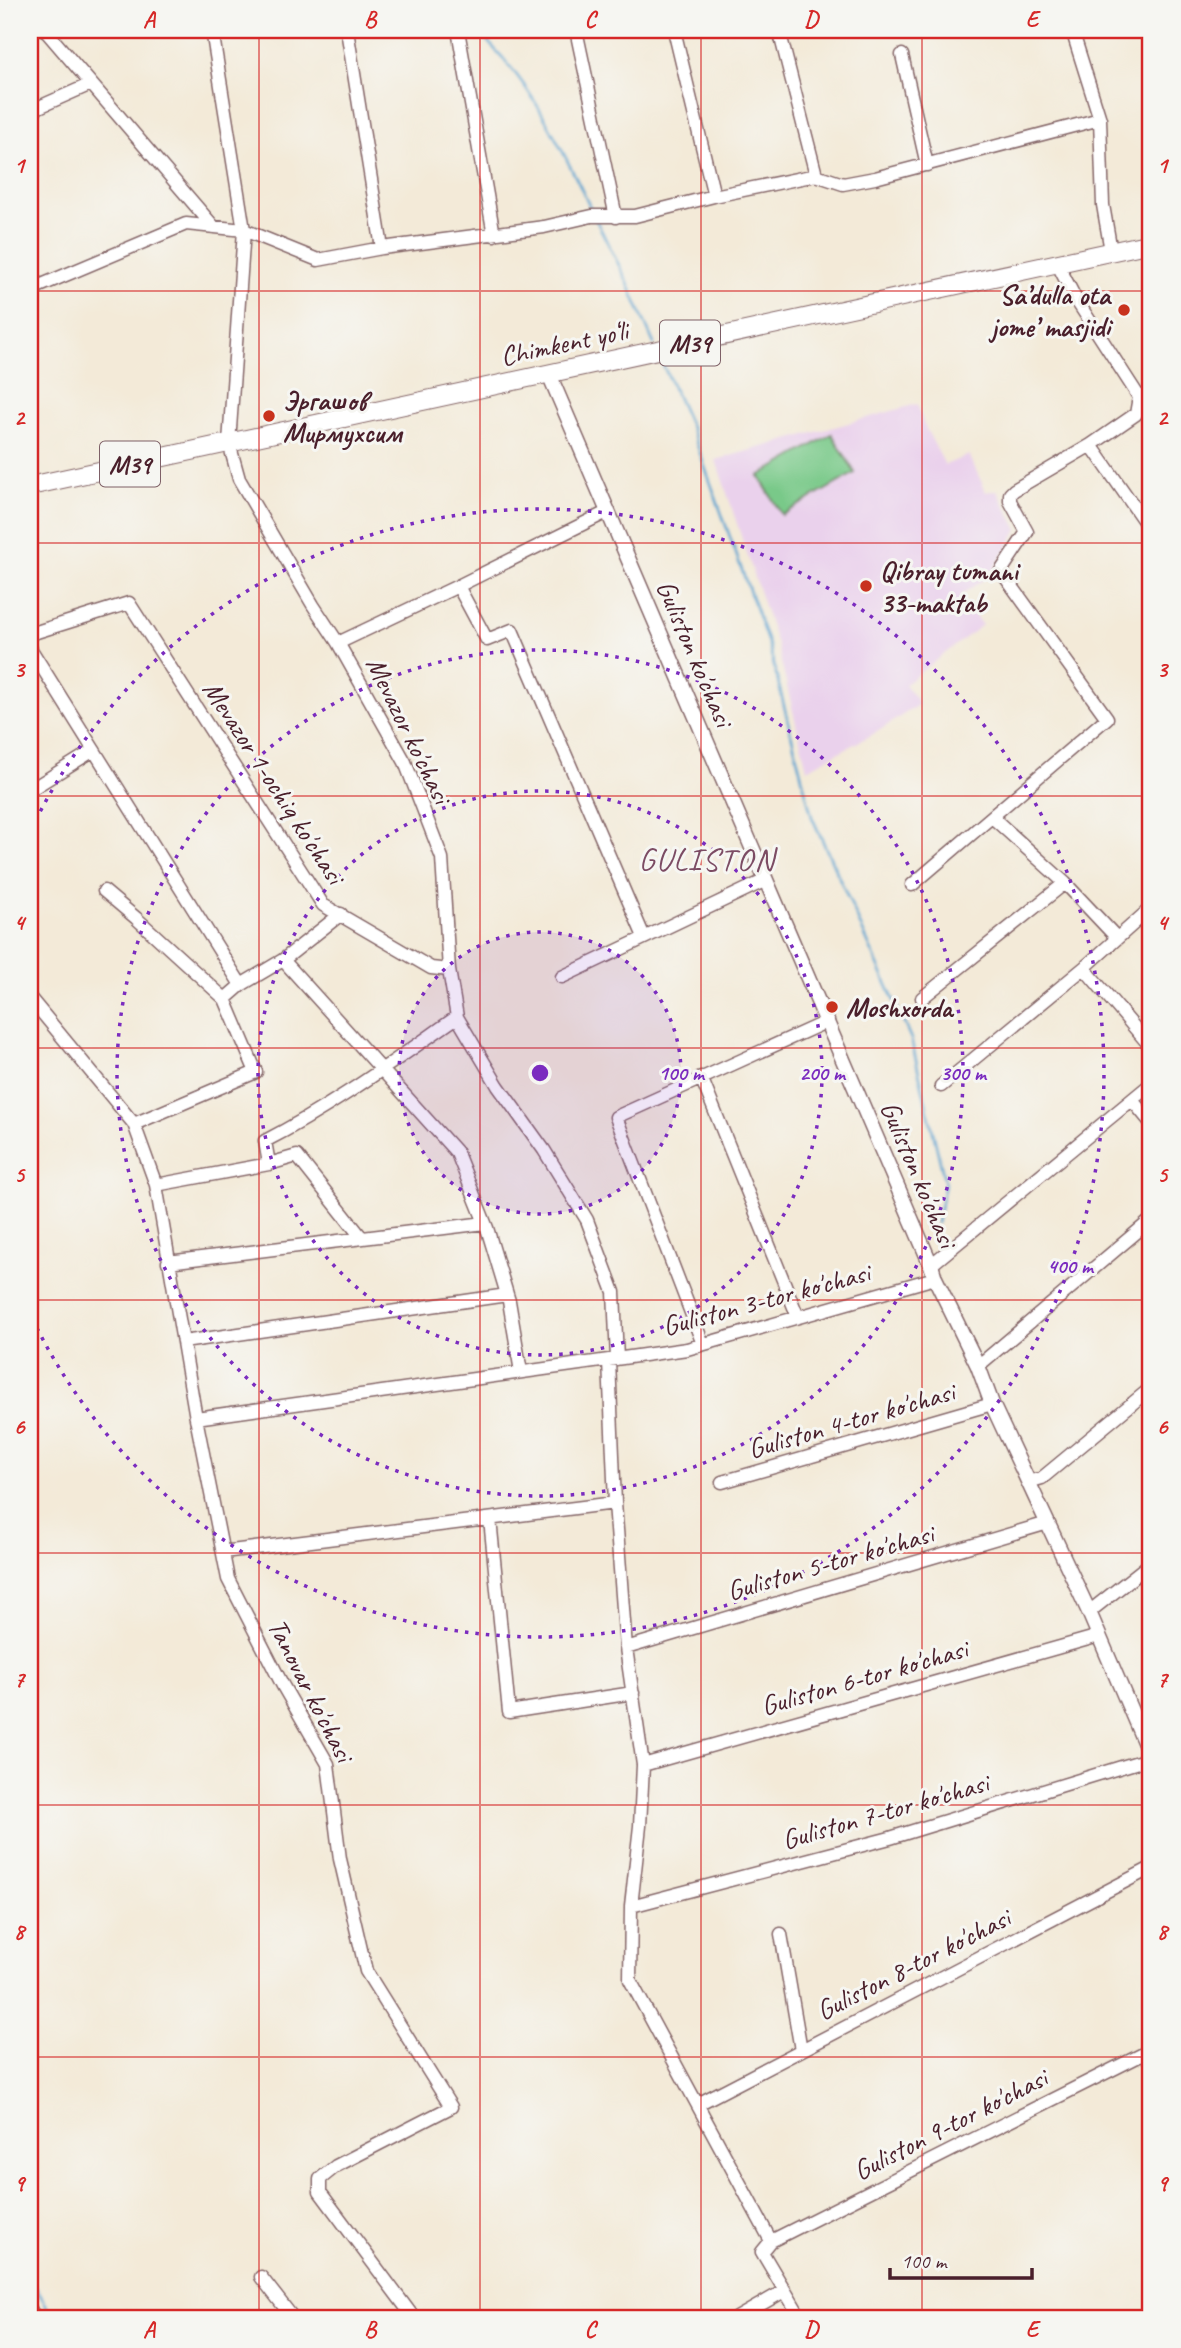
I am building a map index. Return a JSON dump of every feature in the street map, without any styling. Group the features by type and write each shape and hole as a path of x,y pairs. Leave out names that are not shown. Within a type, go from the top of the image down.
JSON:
{"highway":[{"name":"Chimkent yo‘li","path":"30,486 1151,243"}],"main road":[{"name":"Guliston ko'chasi","path":"549,374 828,1021 933,1272 978,1366 992,1404 1150,1750"}],"street":[{"path":"45,30 213,226"},
{"name":"Mevazor ko'chasi","path":"212,30 244,230 229,443 239,479 338,643 405,762 442,858 449,970 457,1017 498,1086 544,1150 587,1220 614,1292 615,1503 626,1648 643,1765 640,1826 631,1906 630,1980 771,2241"},
{"path":"346,30 382,248"},
{"path":"458,30 494,235"},
{"path":"576,30 616,217"},
{"path":"674,30 714,196"},
{"path":"779,30 816,175"},
{"path":"1072,30 1100,119 1103,205 1111,251"},
{"path":"902,55 927,164"},
{"path":"30,111 91,84"},
{"path":"30,290 186,225 244,230 318,260 382,248 544,227 592,216 616,217 657,212 714,196 816,175 843,184 1100,119"},
{"path":"912,885 1107,718 1001,571 1027,532 1010,501 1010,494 1014,489 1091,445 1136,414 1145,395 1075,298 1058,262"},
{"path":"1091,445 1151,531"},
{"path":"338,643 607,512"},
{"path":"458,586 487,640 512,630 644,937"},
{"name":"Mevazor 1-ochiq ko'chasi","path":"30,634 129,603 323,905 431,968 449,970"},
{"path":"30,648 241,985"},
{"path":"30,790 94,750"},
{"path":"992,817 1065,883 1116,937"},
{"path":"562,977 766,880"},
{"path":"922,998 1065,883"},
{"path":"104,891 225,999 256,1072 134,1124"},
{"path":"941,1086 1084,968 1151,908"},
{"path":"225,999 241,985 283,960 341,914"},
{"path":"283,960 457,1153 485,1223 507,1295 521,1373"},
{"path":"1084,968 1151,1047"},
{"name":"Tanovar ko'chasi","path":"30,998 134,1124 156,1185 196,1418 228,1579 283,1686 328,1764 340,1859 366,1972 451,2107 336,2166 320,2179 320,2192 414,2318"},
{"path":"269,1164 265,1141 316,1114 457,1017"},
{"path":"703,1345 616,1117 828,1021"},
{"path":"701,1077 798,1317"},
{"path":"933,1272 1151,1084"},
{"path":"1132,1100 1151,1123"},
{"path":"156,1185 269,1164 297,1156 362,1238"},
{"path":"978,1366 1151,1220"},
{"path":"168,1262 485,1223"},
{"name":"Guliston 3-tor ko'chasi","path":"196,1418 703,1345 933,1272"},
{"path":"183,1342 507,1295"},
{"path":"1028,1482 1042,1478 1151,1388"},
{"name":"Guliston 4-tor ko'chasi","path":"722,1482 992,1404"},
{"path":"223,1552 615,1503"},
{"path":"490,1519 509,1712 633,1693"},
{"name":"Guliston 5-tor ko'chasi","path":"626,1648 1048,1523"},
{"path":"1089,1612 1151,1563"},
{"name":"Guliston 6-tor ko'chasi","path":"643,1765 1099,1636"},
{"name":"Guliston 7-tor ko'chasi","path":"631,1906 890,1838 1150,1750"},
{"name":"Guliston 8-tor ko'chasi","path":"698,2104 1151,1868"},
{"path":"781,1934 801,2050"},
{"name":"Guliston 9-tor ko'chasi","path":"771,2241 1151,2050"},
{"path":"771,2241 762,2252 801,2318"},
{"path":"261,2277 293,2318"},
{"path":"737,2318 784,2291"},
{"path":"30,2309 35,2318"}],"shaded area":[{"name":"Qibray tumani 33-maktab","path":"917,404 924,425 945,465 969,455 986,492 997,490 1018,530 989,576 959,596 982,625 905,684 919,704 877,732 807,769 777,645 716,460"}],"green space":[{"path":"832,434 855,473 782,515 759,476"}],"waterway":[{"path":"475,30 495,49 528,91 556,138 592,211"},
{"path":"596,220 627,281 654,344"},
{"path":"659,356 691,428 769,646 812,817 911,1039 945,1183 937,1223"},
{"path":"30,2278 54,2318"}],"place":[{"name":"Sa’dulla ota jome’ masjidi","path":"1124,310"},
{"name":"Эргашов Мирмухсим","path":"269,416"},
{"name":"Qibray tumani 33-maktab","path":"866,586"},
{"name":"Moshxorda","path":"832,1007"}],"district":[{"name":"GULISTON","path":"707,859"}]}
